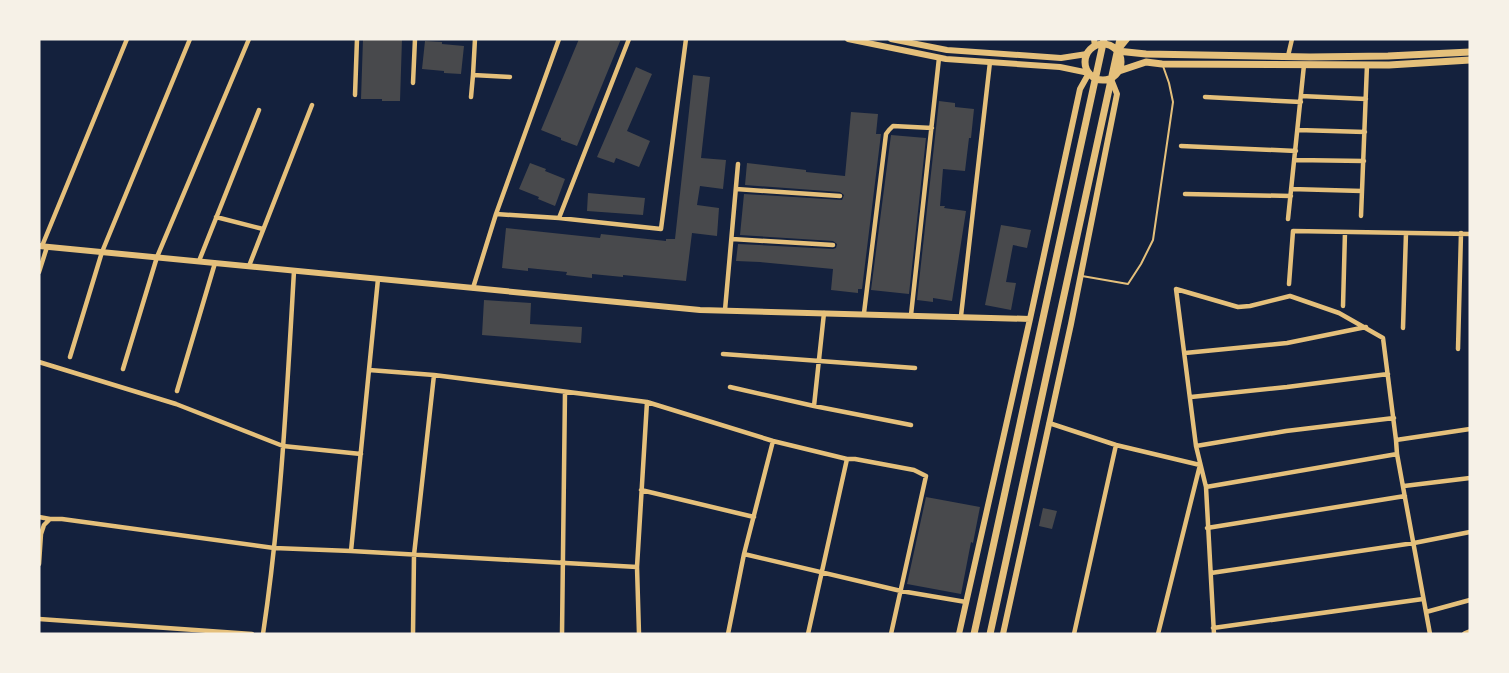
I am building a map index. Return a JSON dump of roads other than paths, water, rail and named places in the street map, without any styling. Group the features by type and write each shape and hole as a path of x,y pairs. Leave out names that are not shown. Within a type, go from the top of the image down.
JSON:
{"main road":[{"path":"974,634 1104,39"},
{"path":"990,634 1120,39"},
{"path":"1470,52 1389,56 1146,54 1117,51 1109,45 1095,43 1087,54 1085,64 1089,73 1099,80 1105,80 1119,71 1146,62 1367,65 1470,60"},
{"path":"1117,51 1121,61 1119,71"}],"street":[{"path":"39,272 42,246 128,39"},
{"path":"70,357 102,252 190,39"},
{"path":"123,369 158,258 249,39"},
{"path":"355,95 357,39"},
{"path":"412,83 415,39"},
{"path":"471,97 475,39"},
{"path":"472,288 559,39"},
{"path":"559,218 629,39"},
{"path":"496,214 661,229 686,39"},
{"path":"848,39 939,58 1060,67 1089,73 1080,89 959,634"},
{"path":"891,39 947,50 1061,58 1087,54"},
{"path":"1117,51 1127,39"},
{"path":"1288,56 1292,39"},
{"path":"911,315 939,58"},
{"path":"961,316 990,62"},
{"path":"1288,219 1304,65"},
{"path":"1361,216 1367,65"},
{"path":"473,75 510,78"},
{"path":"1003,634 1117,94 1111,78"},
{"path":"1205,97 1366,99"},
{"path":"249,266 312,105"},
{"path":"199,261 259,110"},
{"path":"864,314 886,134 893,126 932,128"},
{"path":"1298,130 1365,132"},
{"path":"1181,146 1296,151"},
{"path":"1295,160 1364,161"},
{"path":"725,310 738,164"},
{"path":"736,189 840,196"},
{"path":"1292,189 1362,191"},
{"path":"1185,194 1291,196"},
{"path":"216,218 263,230"},
{"path":"1289,284 1293,231 1470,234"},
{"path":"1343,306 1345,232"},
{"path":"1403,328 1406,233"},
{"path":"1458,349 1461,233"},
{"path":"732,239 833,245"},
{"path":"42,246 700,310 1030,319"},
{"path":"177,392 215,263"},
{"path":"263,634 272,576 294,271"},
{"path":"351,551 378,279"},
{"path":"1423,599 1214,631 1206,487 1196,446 1176,289 1238,307 1290,296 1339,314 1383,338 1397,454 1430,634"},
{"path":"814,406 824,313"},
{"path":"1185,353 1287,343 1366,327"},
{"path":"723,354 915,368"},
{"path":"39,362 176,404 283,446 361,454"},
{"path":"369,370 434,375 647,402 773,441 847,459 914,470 926,476 891,634"},
{"path":"1191,397 1388,374"},
{"path":"413,634 414,555 434,375"},
{"path":"730,387 911,425"},
{"path":"562,634 565,392"},
{"path":"639,634 637,567 647,402"},
{"path":"1196,446 1286,431 1394,418"},
{"path":"1049,423 1116,445 1200,465"},
{"path":"1396,440 1470,429"},
{"path":"728,634 744,554 773,441"},
{"path":"1074,634 1116,445"},
{"path":"1206,487 1397,454"},
{"path":"808,634 847,459"},
{"path":"1158,634 1200,465"},
{"path":"1404,486 1470,478"},
{"path":"641,490 754,517"},
{"path":"1207,528 1405,496"},
{"path":"39,517 274,548 637,567"},
{"path":"39,564 40,533 50,519"},
{"path":"1211,573 1414,543 1470,532"},
{"path":"744,554 901,591 966,602"},
{"path":"1425,612 1470,600"},
{"path":"39,619 252,634"},
{"path":"1465,634 1470,632"}],"lane":[{"path":"1080,276 1128,284 1153,240 1173,102 1162,64"}]}
